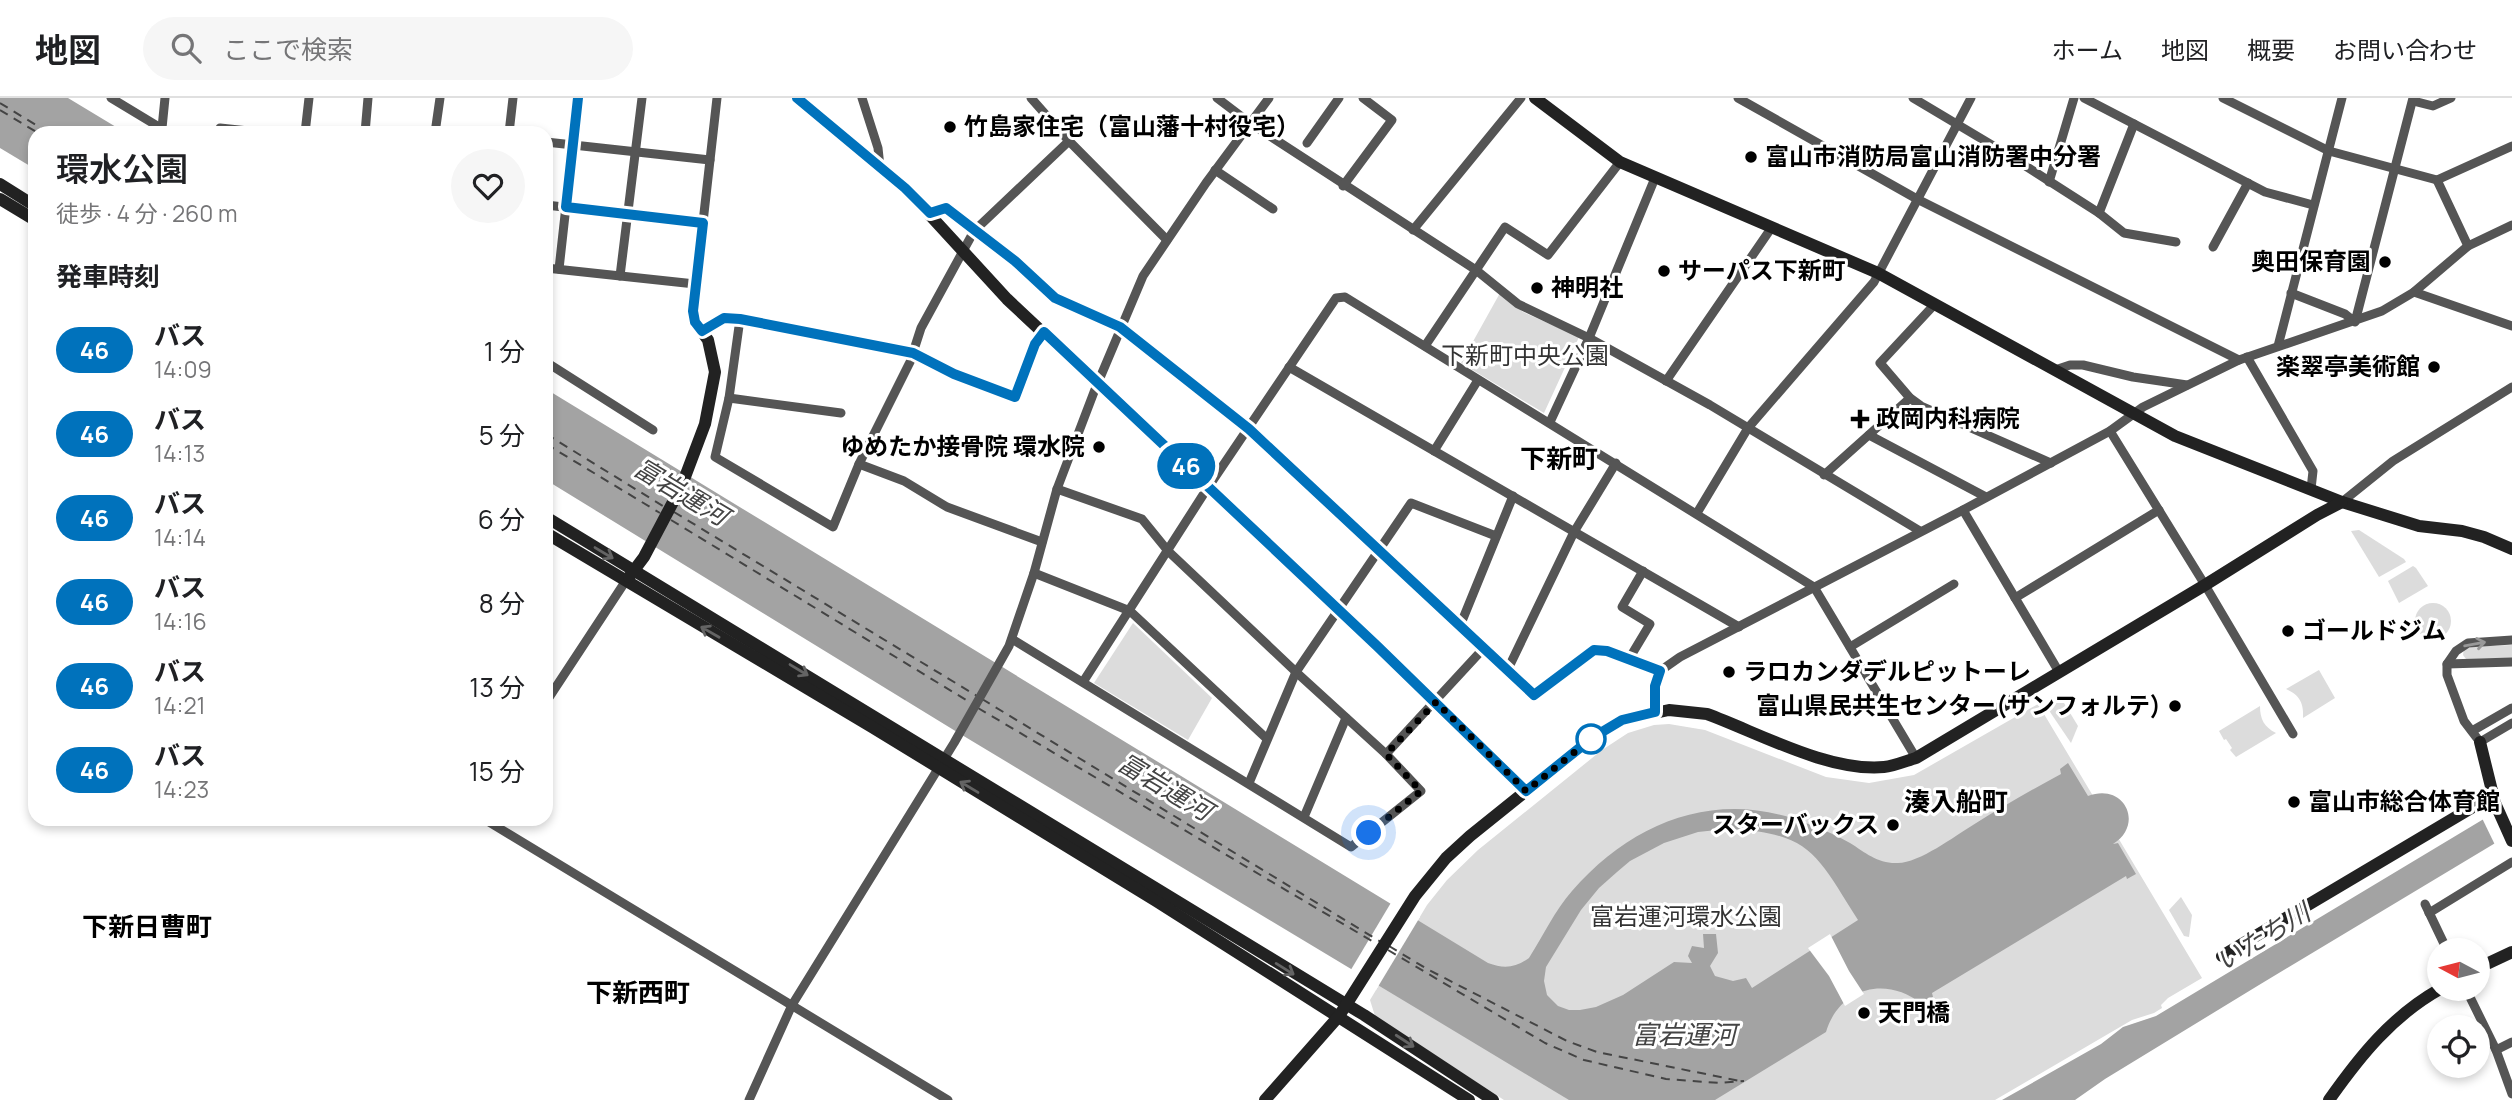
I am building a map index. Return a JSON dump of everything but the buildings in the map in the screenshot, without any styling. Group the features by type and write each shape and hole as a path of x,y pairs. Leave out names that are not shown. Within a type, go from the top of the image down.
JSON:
{"street":[{"path":"111,98 157,126"},
{"path":"165,98 165,126"},
{"path":"306,126 309,98"},
{"path":"366,126 368,98"},
{"path":"436,126 440,98"},
{"path":"510,126 513,98"},
{"path":"559,269 578,98"},
{"path":"620,276 642,98"},
{"path":"553,691 644,557 682,485 698,446 715,372 708,340 695,322 693,311 717,98"},
{"path":"797,98 930,213 1007,299 1338,609 1526,791"},
{"path":"862,98 878,148 880,167"},
{"path":"1031,98 1069,141 1167,240"},
{"path":"1217,98 1343,186 1476,270 1518,304 1589,338 1666,381 1920,531"},
{"path":"749,1100 792,1005 942,763 1012,639 1058,489 1097,383 1143,276 1215,170 1269,98"},
{"path":"1307,142 1339,98"},
{"path":"1343,186 1392,120 1363,98"},
{"path":"1413,230 1521,98"},
{"path":"1535,98 1620,162 1878,273 2175,436 2342,502 2419,526 2462,531 2512,548"},
{"path":"1738,98 1917,199 2243,359 2313,471 2311,489"},
{"path":"1913,98 1958,123 2099,213 2124,233 2176,242"},
{"path":"1696,513 1748,428 1874,282 1971,98"},
{"path":"2049,182 2074,98"},
{"path":"2084,98 2265,192 2313,205"},
{"path":"2223,98 2329,151 2437,180 2512,146"},
{"path":"2278,346 2342,98"},
{"path":"2355,322 2413,100 2433,106 2451,98"},
{"path":"2099,213 2134,124"},
{"path":"740,319 729,398 715,457 833,527 859,464 898,388 920,328 974,231 1069,141"},
{"path":"553,143 710,160"},
{"path":"1425,346 1504,227 1548,255 1620,162"},
{"path":"1215,170 1273,209"},
{"path":"1550,422 1589,338 1655,178"},
{"path":"2437,180 2468,246"},
{"path":"2213,247 2248,183"},
{"path":"0,184 28,202"},
{"path":"0,199 28,216"},
{"path":"553,206 703,223"},
{"path":"930,213 946,208 1015,261 1055,298 1120,327 1249,429 1534,695 1594,650 1607,651 1660,671"},
{"path":"1655,712 1655,686 1660,671 1680,657 2051,463 2110,431 2134,413 2189,385 2243,359 2382,311 2414,292 2468,246 2512,225"},
{"path":"1666,381 1772,227"},
{"path":"553,269 695,284"},
{"path":"2414,292 2512,326"},
{"path":"2291,293 2345,314 2355,322"},
{"path":"1083,682 1289,367 1336,298 1345,297 1814,587 1916,758"},
{"path":"1934,304 1880,363 1910,398 1921,406 2051,463"},
{"path":"702,331 724,318 740,319 913,353 954,374 1015,397 1035,344 1044,332"},
{"path":"2055,370 2070,365 2083,365 2133,377 2189,385"},
{"path":"553,366 653,430"},
{"path":"1289,367 1739,627"},
{"path":"1434,451 1478,380"},
{"path":"1265,1100 1343,1011 1415,896 1446,858 1592,738 1622,720 1669,710 1707,714 1821,759 1854,766 1884,767 1916,758 2205,585 2317,514 2342,502 2393,461 2512,387"},
{"path":"729,398 841,413"},
{"path":"1824,475 1910,398"},
{"path":"2110,431 2293,734"},
{"path":"1870,435 1986,497"},
{"path":"1507,671 1574,532 1616,463"},
{"path":"859,464 904,481 947,507 1042,542"},
{"path":"1012,639 1351,847 1421,791 1386,754 1168,551 1142,519 1058,489"},
{"path":"1460,626 1513,496"},
{"path":"1248,783 1296,672 1411,503 1496,536"},
{"path":"1963,510 2059,673"},
{"path":"2015,598 2160,510"},
{"path":"553,521 942,763 1156,901 1493,1100"},
{"path":"553,537 625,582 942,763"},
{"path":"1629,659 1650,624 1622,607 1643,570"},
{"path":"1034,573 1130,611 1266,738"},
{"path":"1850,647 1954,584"},
{"path":"2512,640 2468,643 2456,651 2447,664 2447,675 2464,721 2480,742 2494,799 2512,841"},
{"path":"1386,754 1483,649"},
{"path":"2447,664 2512,662"},
{"path":"2472,731 2512,708"},
{"path":"1304,817 1346,718"},
{"path":"2480,742 2512,723"},
{"path":"2222,956 2494,799"},
{"path":"496,826 948,1100"},
{"path":"2441,938 2427,909 2512,862"},
{"path":"2490,962 2512,952"},
{"path":"2329,1100 2381,1032 2427,996"},
{"path":"2472,1001 2496,1050 2512,1094"},
{"path":"1343,1011 1469,1100"},
{"path":"2496,1050 2512,1042"}],"green space":[{"name":"下新町中央公園","path":"1500,293 1523,312 1579,337 1544,413 1461,363"},
{"path":"2359,530 2406,562 2379,577 2351,531"},
{"path":"2413,566 2428,586 2399,603 2388,581"},
{"path":"2433,603 2446,608 2451,621 2446,634 2433,639 2420,634 2415,621 2420,608"},
{"path":"1133,623 1212,698 1188,740 1094,683"},
{"path":"2512,645 2512,658 2466,659 2463,655 2464,649 2469,647"},
{"path":"2319,670 2335,698 2303,718 2300,700 2286,689"},
{"path":"2061,698 2078,726 2071,743 2046,706"},
{"name":"富岩運河環水公園","path":"2038,704 2202,978 2168,998 2161,1005 2162,1008 2154,1013 2132,1020 1995,1100 1504,1100 1375,1016 1370,1000 1427,905 1447,880 1478,850 1602,750 1628,733 1654,725 1669,724 1705,730 1826,777 1869,783 1914,775"},
{"path":"2260,706 2264,722 2276,733 2236,757 2219,731"},
{"path":"2181,897 2192,915 2189,937 2184,936 2169,910"}],"water":[{"path":"0,98 68,98 114,126 28,126 28,165 0,148"},
{"name":"富岩運河","path":"553,393 1494,965 1514,966 1529,958 1566,898 1596,866 1623,845 1651,829 1681,817 1712,810 1744,809 1777,814 1831,833 1878,860 1907,862 1937,848 2061,774 2060,769 2068,763 2088,796 2101,793 2112,795 2126,807 2128,826 2123,836 2113,844 2118,843 2136,874 2127,879 2126,876 1932,993 1933,997 1922,1004 1894,990 1865,991 1853,996 1841,1005 1832,1017 1826,1032 1715,1100 1569,1100 957,732 553,484","holes":["1726,829 1777,835 1808,851 1820,863 1858,920 1752,988 1746,978 1733,981 1715,976 1710,966 1718,953 1716,934 1703,934 1704,948 1692,946 1688,956 1692,963 1674,962 1623,995 1596,1007 1569,1010 1558,1006 1547,995 1544,981 1546,967 1581,910 1599,888 1630,861 1664,843 1698,832"]},
{"name":"いたち川","path":"2512,802 2512,833 2105,1079 2075,1100 2002,1100 2101,1044 2123,1027 2156,1016"}],"pier":[{"path":"2512,798 2512,837 2496,847 2481,816"},
{"path":"1392,901 1420,917 1376,990 1349,973"},
{"path":"1830,934 1864,994 1845,1006 1829,976 1808,948"}],"ferry route":[{"path":"0,103 38,126"},
{"path":"0,110 28,127"},
{"path":"553,438 663,506"},
{"path":"553,448 660,513"},
{"path":"674,512 977,696"},
{"path":"671,520 971,703"},
{"path":"982,699 1381,942"},
{"path":"978,708 1377,944"},
{"path":"1389,946 1427,969 1567,1041 1597,1052 1740,1081"},
{"path":"1388,950 1545,1043 1584,1060 1666,1079 1720,1083 1744,1081"}],"bus line":[{"name":"46","path":"578,98 566,207 703,223 693,311 695,322 702,331 724,318 740,319 913,353 954,374 1015,397 1035,344 1044,332 1436,702 1526,791 1592,738 1622,720 1655,712 1653,700 1660,671 1607,651 1594,650 1534,695 1249,429 1120,327 1055,298 1015,261 946,208 930,213 905,188 797,98"}],"place":[{"name":"竹島家住宅（富山藩十村役宅）","path":"950,127"},
{"name":"富山市消防局富山消防署中分署","path":"1751,157"},
{"name":"奥田保育園","path":"2385,262"},
{"name":"サーパス下新町","path":"1664,271"},
{"name":"神明社","path":"1537,288"},
{"name":"楽翠亭美術館","path":"2434,367"},
{"name":"政岡内科病院","path":"1860,419"},
{"name":"ゆめたか接骨院 環水院","path":"1099,447"},
{"name":"ゴールドジム","path":"2288,631"},
{"name":"ラロカンダデルピットーレ","path":"1729,672"},
{"name":"富山県民共生センター(サンフォルテ)","path":"2175,706"},
{"name":"富山市総合体育館","path":"2294,802"},
{"name":"スターバックス","path":"1893,825"},
{"name":"天門橋","path":"1864,1013"}],"district":[{"name":"下新町","path":"1559,459"},
{"name":"湊入船町","path":"1956,802"},
{"name":"下新日曹町","path":"147,927"},
{"name":"下新西町","path":"638,993"}],"route":[{"path":"1369,833 1421,791 1386,754 1436,702 1526,791 1591,739"}]}
